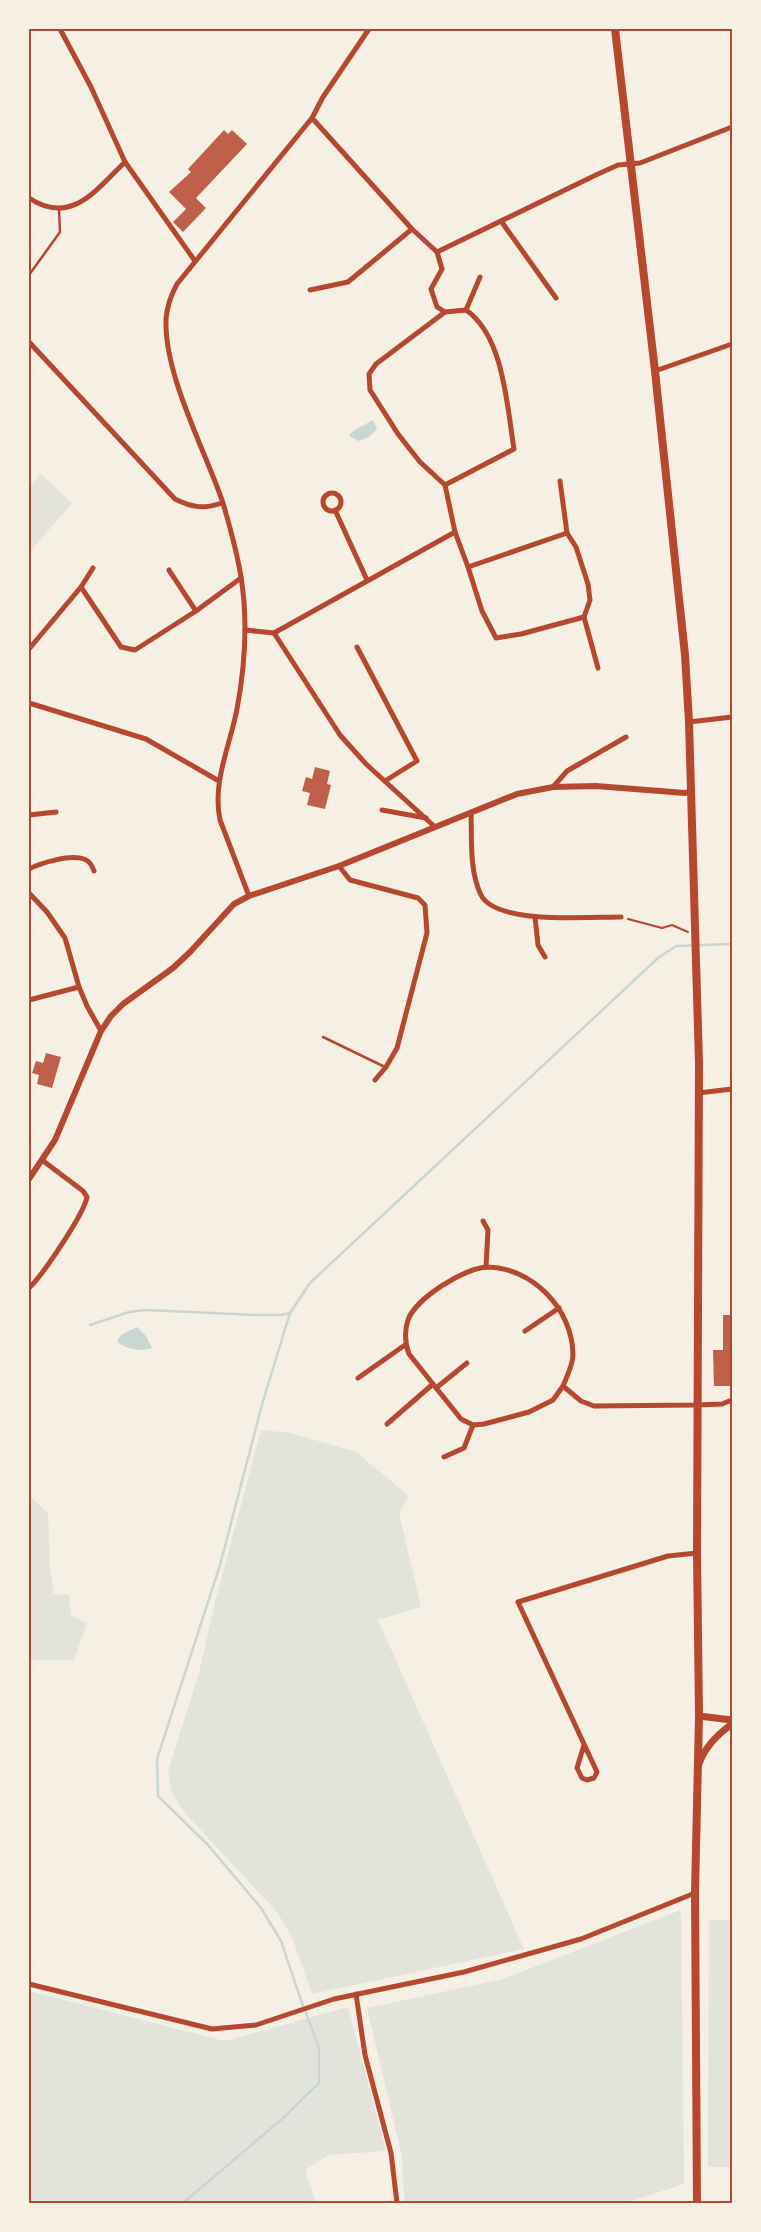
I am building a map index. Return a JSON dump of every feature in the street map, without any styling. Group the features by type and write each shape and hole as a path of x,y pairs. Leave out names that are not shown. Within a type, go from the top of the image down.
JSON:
{"main road":[{"path":"615,29 629,164 655,371 685,655 689,722 698,1093 697,1553 699,1716 695,1893 697,2203"},
{"path":"699,1716 732,1720"},
{"path":"697,1771 702,1756 717,1735 732,1724"}],"street":[{"path":"60,29 92,87 125,162 195,261"},
{"path":"249,896 220,820 218,807 219,781 236,710 242,672 245,630 241,578 222,503 178,381 167,339 166,320 170,298 178,284 312,118 323,97 369,29"},
{"path":"312,118 412,229 437,252 442,269 431,289 437,307 445,312"},
{"path":"437,252 618,165 640,163 732,127"},
{"path":"29,198 42,206 59,209 80,204 125,162"},
{"path":"501,221 556,298"},
{"path":"310,290 348,282 412,229"},
{"path":"466,310 480,277"},
{"path":"444,485 514,449 501,371 493,347 478,318 466,310 445,312 376,364 369,374 370,390 398,434 420,462 444,485 455,532 482,611 496,638 522,634 584,616"},
{"path":"29,342 175,499 191,507 207,508 222,503"},
{"path":"655,371 732,344"},
{"path":"560,481 567,533 576,547 588,584 590,600 584,616 598,668"},
{"path":"335,510 367,580"},
{"path":"245,630 274,633 455,532"},
{"path":"468,567 567,533"},
{"path":"29,649 81,587 93,568"},
{"path":"169,570 196,611"},
{"path":"81,587 121,647 135,650 196,611 241,578"},
{"path":"274,633 340,735 366,764 435,827"},
{"path":"357,647 417,760 385,781"},
{"path":"29,703 146,739 219,781"},
{"path":"689,722 732,717"},
{"path":"553,787 568,771 626,738"},
{"path":"29,1179 56,1140 101,1031 111,1016 123,1004 173,968 234,904 249,896 339,866 517,794 553,787 596,786 685,793 691,791"},
{"path":"382,810 426,818"},
{"path":"29,815 56,812"},
{"path":"471,812 474,871 482,897 493,906 511,914 535,917 620,917"},
{"path":"29,869 59,859 75,858 85,859 91,863 94,871"},
{"path":"339,866 350,880 418,898 426,905 427,933 397,1048 386,1067 375,1080"},
{"path":"29,893 47,912 64,938 86,1006 101,1031"},
{"path":"535,917 538,944 545,957"},
{"path":"29,1000 79,987"},
{"path":"698,1093 732,1089"},
{"path":"29,1288 72,1229 86,1206 87,1197 83,1191 42,1160"},
{"path":"483,1221 488,1230 486,1267"},
{"path":"486,1267 499,1268 529,1280 546,1292 559,1308 571,1340 573,1356 563,1386 553,1400 543,1407 484,1424 473,1425 461,1420 409,1354 405,1345 408,1320 416,1308 453,1278 466,1272 486,1267"},
{"path":"525,1331 559,1308"},
{"path":"358,1378 405,1345"},
{"path":"387,1424 434,1386 467,1363"},
{"path":"563,1386 581,1402 594,1406 722,1404 732,1400"},
{"path":"444,1457 464,1448 473,1425"},
{"path":"584,1745 577,1768 582,1778 588,1780 594,1778 597,1772 518,1602 668,1556 697,1553"},
{"path":"29,1984 212,2029 256,2025 334,1999 464,1972 581,1939 695,1893"},
{"path":"356,1994 365,2055 391,2153 397,2203"}],"lane":[{"path":"29,275 60,232 59,209"},
{"path":"323,1037 386,1067"}],"path":[{"path":"620,917 662,928 672,925 695,935"}],"shaded area":[{"path":"373,420 377,429 369,437 359,441 349,436 353,431"},
{"path":"41,474 72,503 29,553 29,487"},
{"path":"137,1327 146,1336 152,1348 143,1350 133,1349 117,1341 121,1335"},
{"path":"261,1430 291,1433 356,1452 409,1496 399,1513 421,1607 378,1620 524,1949 312,1994 292,1937 277,1912 185,1813 172,1793 168,1771 199,1673 214,1606"},
{"path":"29,1496 48,1513 50,1568 54,1594 69,1595 71,1615 87,1623 74,1660 29,1660"},
{"path":"681,1910 684,2184 625,2203 404,2203 402,2156 367,2008 503,1979"},
{"path":"709,1920 732,1920 732,2167 708,2167"},
{"path":"29,1991 225,2041 348,2007 386,2151 328,2155 305,2170 316,2203 29,2203"}],"building":[{"path":"224,130 228,134 232,130 247,144 196,198 206,208 183,232 173,222 186,209 169,192 191,172 188,169"},
{"path":"315,767 330,771 327,784 331,785 325,809 307,805 310,793 302,791 306,777 312,779"},
{"path":"46,1053 61,1057 52,1088 37,1084 39,1075 32,1073 36,1061 43,1063"},
{"path":"723,1315 732,1315 732,1386 714,1386 713,1350 723,1350"}],"waterway":[{"path":"303,2006 281,1941 261,1908 208,1845 158,1796 157,1759 220,1565 263,1401 290,1313 310,1283 658,958 676,946 732,944"},
{"path":"90,1325 129,1312 146,1310 256,1315 290,1313"},
{"path":"183,2203 282,2119 319,2083 319,2048 306,2013"}]}
